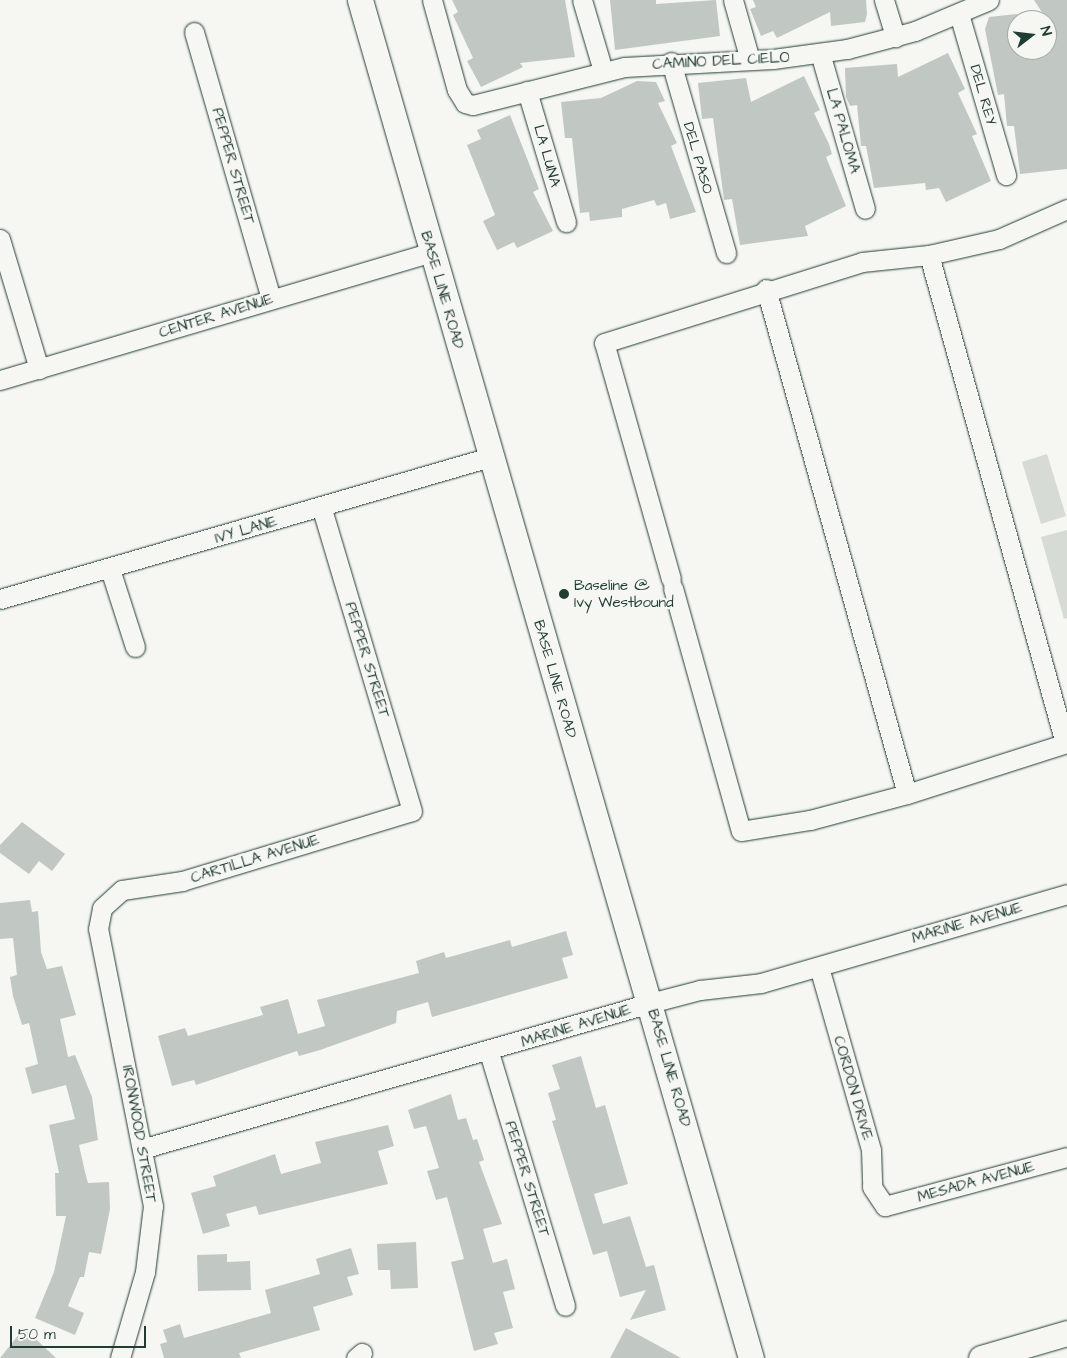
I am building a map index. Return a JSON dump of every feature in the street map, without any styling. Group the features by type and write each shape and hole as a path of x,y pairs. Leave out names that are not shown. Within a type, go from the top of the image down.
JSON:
{"main road":[{"name":"BASE LINE ROAD","path":"360,0 490,457 650,1003 751,1358"},
{"path":"981,1358 1067,1333"}],"street":[{"name":"CAMINO DEL CIELO","path":"432,0 457,90 465,103 473,105 603,71 671,62 750,60 820,53 895,37 959,14 988,0"},
{"path":"582,0 603,71"},
{"path":"733,0 750,60"},
{"path":"884,0 895,37"},
{"name":"DEL REY","path":"959,14 1006,176"},
{"name":"PEPPER STREET","path":"194,32 271,299"},
{"name":"LA PALOMA","path":"820,53 865,209"},
{"name":"DEL PASO","path":"671,62 726,253"},
{"name":"LA LUNA","path":"527,91 566,222"},
{"path":"930,255 1066,743 907,794 810,820 741,831 604,343 766,289 862,262 930,255 999,239 1066,212"},
{"path":"0,239 39,369"},
{"name":"CENTER AVENUE","path":"0,380 432,252"},
{"path":"766,289 907,794"},
{"name":"IVY LANE","path":"0,599 322,509 490,457"},
{"name":"PEPPER STREET","path":"322,509 412,811"},
{"path":"110,569 135,647"},
{"name":"CARTILLA AVENUE","path":"102,908 122,890 182,882 412,811"},
{"name":"MARINE AVENUE","path":"145,1148 489,1052 650,1003 819,967 1067,894"},
{"name":"IRONWOOD STREET","path":"102,908 98,929 145,1148 153,1206 152,1234 132,1329 120,1358"},
{"name":"CORDON DRIVE","path":"819,967 871,1150 872,1187 885,1206"},
{"name":"PEPPER STREET","path":"489,1052 565,1306"},
{"name":"MESADA AVENUE","path":"885,1206 1067,1157"}],"shaded area":[{"path":"1047,454 1066,516 1041,524 1022,462"},
{"path":"1067,530 1067,618 1064,619 1041,537"}],"building":[{"path":"452,0 565,0 575,57 520,63 523,67 481,87 467,61 473,58 453,15 458,12"},
{"path":"610,0 656,0 656,4 716,0 720,36 615,50"},
{"path":"753,0 866,0 867,14 865,22 831,26 830,12 777,38 773,31 761,36 750,9 756,7"},
{"path":"1034,0 1067,0 1067,169 1020,174 1014,126 1007,126 1004,94 998,95 985,29 989,17 1007,15 1007,60 1057,60 1057,10 1040,10"},
{"path":"948,53 965,89 958,93 977,134 972,136 991,181 946,202 939,188 926,190 925,183 874,188 866,146 861,146 857,105 850,106 846,97 845,68 897,64 898,77"},
{"path":"804,76 820,110 814,113 829,144 832,154 826,157 846,206 805,226 808,236 740,245 732,199 724,200 713,118 702,119 698,83 746,78 751,102"},
{"path":"637,81 656,82 665,101 658,103 677,143 671,146 696,212 670,219 666,203 657,206 654,200 622,209 622,217 590,221 589,212 580,213 572,138 565,138 561,102 601,98"},
{"path":"510,115 539,189 533,192 553,231 517,248 514,242 497,250 483,221 495,215 467,145 481,139 477,130"},
{"path":"22,822 65,854 52,871 39,861 29,874 0,853 0,845"},
{"path":"30,900 32,912 38,911 41,952 47,969 62,966 76,1015 60,1019 68,1057 75,1055 92,1097 98,1140 79,1145 88,1183 109,1182 110,1209 101,1254 89,1252 84,1277 80,1277 68,1306 84,1313 75,1335 35,1318 54,1272 66,1216 56,1216 55,1173 59,1173 49,1125 75,1119 66,1085 32,1094 25,1068 38,1064 29,1023 22,1025 13,996 10,977 17,975 13,938 0,939 0,903"},
{"path":"566,931 573,955 562,958 568,978 432,1017 428,1002 397,1011 396,1023 320,1050 299,1056 297,1051 196,1085 194,1080 172,1086 158,1036 185,1028 188,1036 263,1015 260,1007 288,999 298,1034 325,1026 317,1000 419,973 416,961 444,952 446,958 510,940 512,947"},
{"path":"581,1056 596,1108 605,1105 628,1184 594,1194 603,1224 630,1216 646,1267 654,1265 666,1310 630,1320 646,1290 620,1297 607,1251 593,1255 552,1121 556,1120 548,1093 560,1089 552,1065"},
{"path":"451,1094 458,1120 466,1118 473,1140 477,1139 484,1160 479,1162 502,1224 483,1229 493,1263 507,1259 515,1289 503,1292 513,1328 494,1333 498,1344 474,1351 451,1262 464,1259 447,1197 436,1200 427,1171 439,1168 426,1126 414,1129 408,1110"},
{"path":"388,1125 394,1146 378,1151 388,1184 259,1215 256,1206 226,1214 230,1226 203,1234 191,1193 216,1186 213,1176 275,1154 281,1174 321,1163 315,1142"},
{"path":"416,1242 418,1288 391,1289 390,1270 378,1270 377,1244"},
{"path":"351,1248 359,1274 347,1277 353,1295 313,1307 320,1330 239,1353 241,1358 164,1358 160,1344 167,1342 163,1330 180,1324 184,1338 271,1313 265,1290 320,1274 316,1259"},
{"path":"227,1254 227,1262 250,1261 251,1290 198,1291 197,1255"},
{"path":"24,1328 56,1358 0,1358"},
{"path":"626,1328 681,1358 610,1358"}],"place":[{"name":"Baseline @ Ivy Westbound","path":"564,594"}]}
